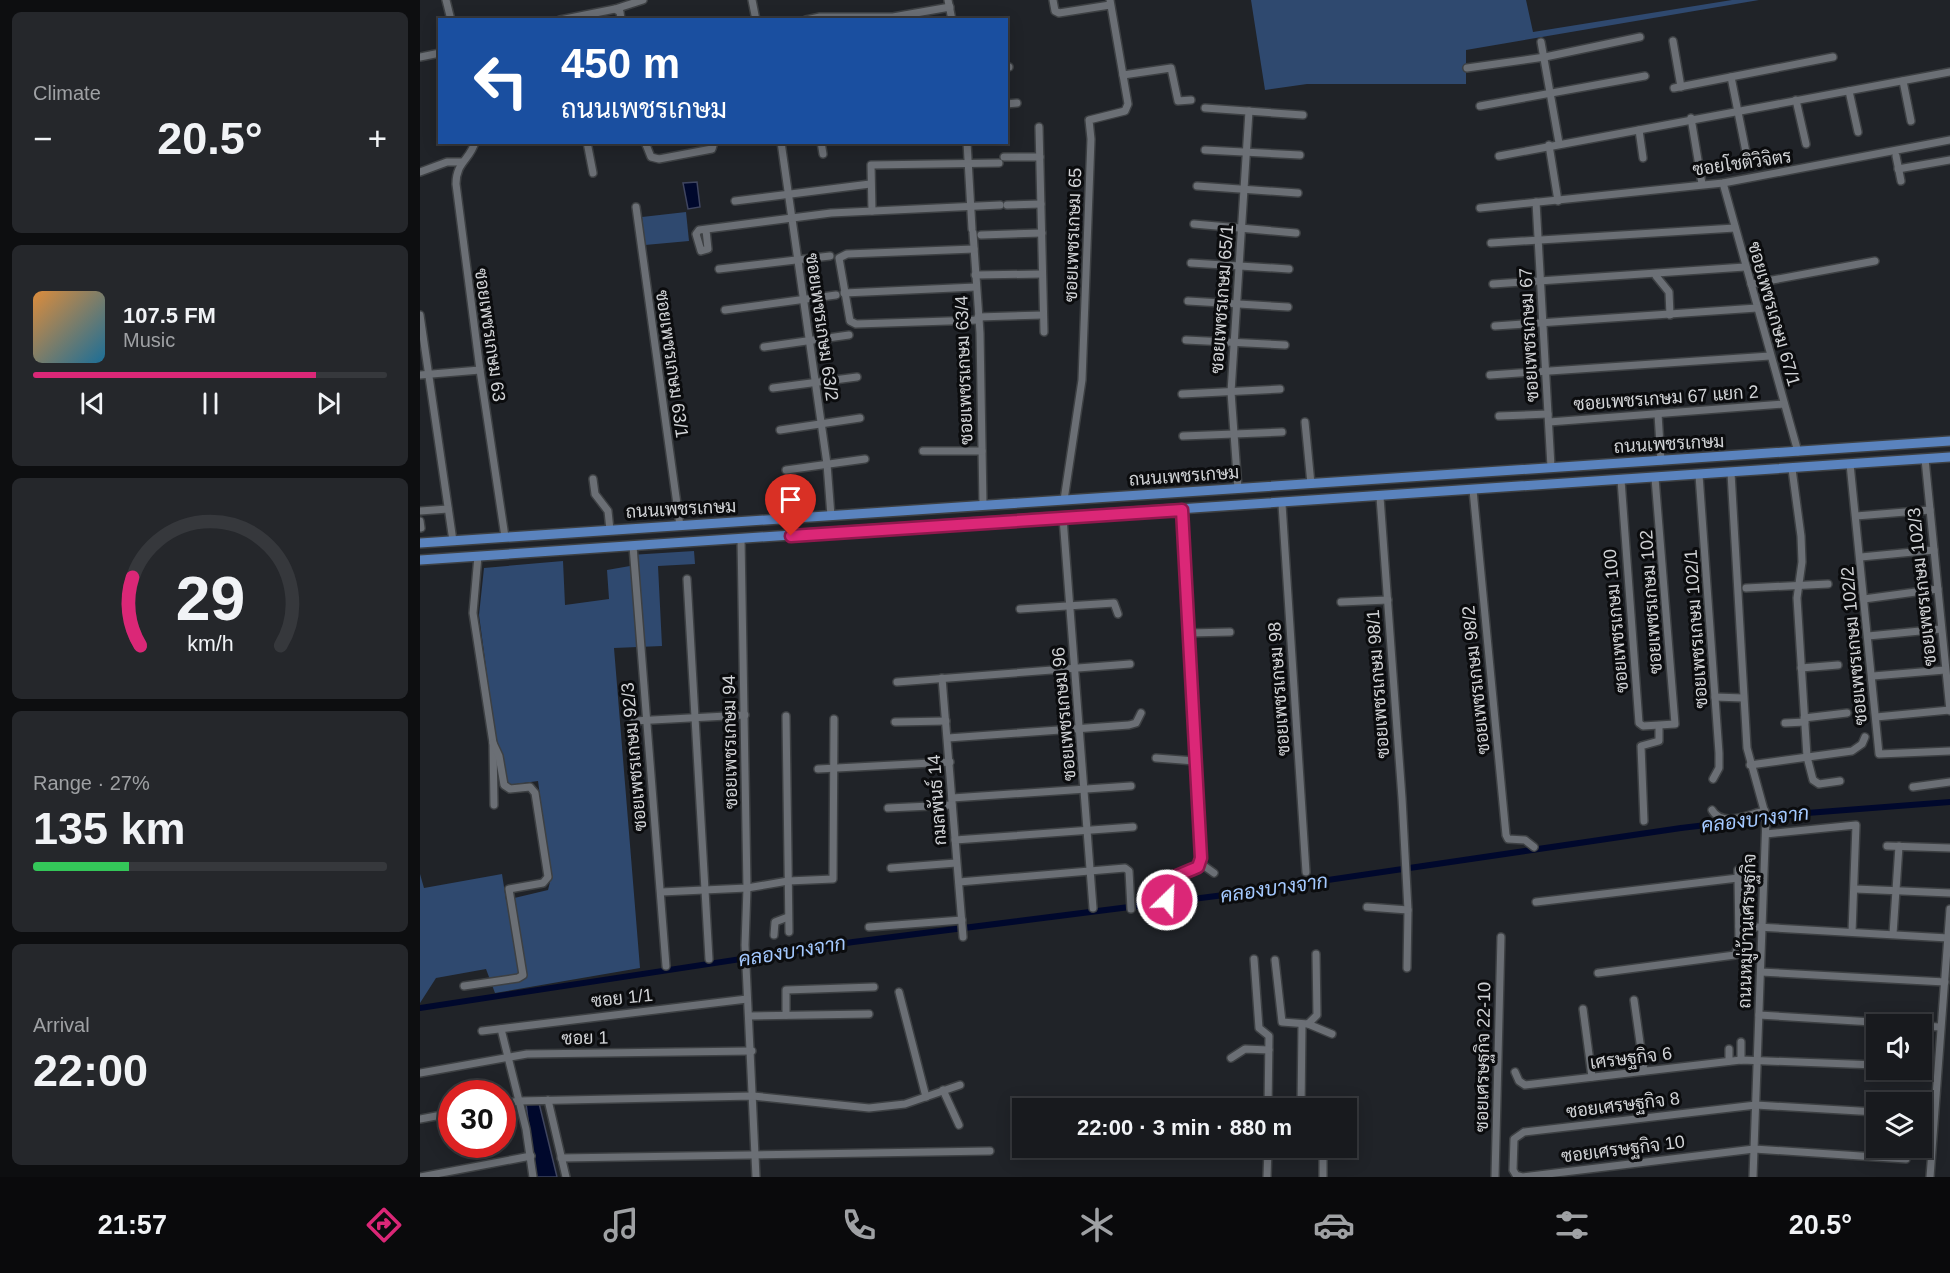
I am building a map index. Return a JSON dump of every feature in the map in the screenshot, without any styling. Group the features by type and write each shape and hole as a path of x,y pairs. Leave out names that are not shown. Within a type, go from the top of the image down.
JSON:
{"main road":[{"name":"ถนนเพชรเกษม","path":"420,543 1950,441"},
{"path":"1730,457 1731,473"},
{"name":"ถนนเพชรเกษม","path":"420,560 1950,458"},
{"path":"1294,485 1290,496 1298,502"},
{"path":"1258,488 1269,494 1268,505"},
{"path":"745,539 748,522"}],"street":[{"path":"446,0 450,18"},
{"path":"570,18 615,9 643,0"},
{"path":"752,0 756,18"},
{"path":"1053,0 1055,11 1059,13 1110,3"},
{"name":"ซอยเพชรเกษม 65","path":"1064,500 1082,380 1091,151 1089,120 1126,110 1128,104 1110,3"},
{"path":"813,18 820,16 893,17 949,4"},
{"path":"615,9 620,12 621,18"},
{"path":"1467,68 1545,57 1640,37"},
{"path":"1673,41 1677,87 1833,57"},
{"path":"1542,42 1559,143"},
{"path":"420,57 438,53"},
{"path":"1123,75 1171,68 1178,101 1191,100"},
{"path":"1499,156 1691,118 1950,72"},
{"path":"1480,106 1552,95 1645,76"},
{"path":"1731,77 1746,152"},
{"path":"1903,81 1911,121"},
{"path":"1849,91 1858,132"},
{"path":"1796,100 1806,144"},
{"path":"1008,104 1017,103"},
{"path":"1205,108 1304,115"},
{"name":"ซอยเพชรเกษม 65/1","path":"1238,489 1231,392 1249,111"},
{"path":"1691,118 1702,184"},
{"path":"1039,127 1044,332"},
{"path":"1639,130 1642,158"},
{"name":"ซอยโชติวิจิตร","path":"1480,208 1723,183 1950,140"},
{"name":"ซอยเพชรเกษม 63","path":"474,144 457,170 456,184 480,370 505,537"},
{"path":"587,144 593,173"},
{"path":"646,144 651,157 659,159 709,150 714,147 714,144"},
{"name":"ซอยเพชรเกษม 63/2","path":"781,144 827,464 831,516"},
{"path":"821,144 823,154"},
{"name":"ซอยเพชรเกษม 63/4","path":"967,144 978,318 983,506"},
{"path":"1549,145 1558,201"},
{"path":"1205,150 1300,155"},
{"path":"1896,156 1901,181"},
{"path":"872,211 871,165 968,163 1040,157"},
{"path":"1898,169 1950,160"},
{"path":"420,172 447,162 462,162"},
{"name":"ซอยเพชรเกษม 67/1","path":"1723,183 1798,452"},
{"path":"735,201 870,184"},
{"path":"1197,186 1298,193"},
{"name":"ซอยเพชรเกษม 67","path":"1536,202 1551,467"},
{"path":"706,230 791,217 1041,204"},
{"name":"ซอยเพชรเกษม 63/1","path":"636,207 680,526"},
{"path":"1194,224 1296,233"},
{"path":"1491,243 1735,228"},
{"path":"981,235 1042,233"},
{"path":"974,249 843,254 839,258 850,321 856,324 1043,315"},
{"path":"719,269 830,256"},
{"path":"1751,285 1875,261"},
{"path":"1191,263 1289,269"},
{"path":"1493,284 1745,267"},
{"path":"975,275 1042,274"},
{"path":"1656,276 1669,292 1670,315"},
{"path":"844,292 976,287"},
{"path":"725,310 836,296"},
{"path":"1188,301 1288,307"},
{"path":"1495,326 1757,308"},
{"path":"420,315 453,541"},
{"path":"764,347 849,335"},
{"path":"1186,340 1285,345"},
{"path":"1490,375 1770,356"},
{"path":"420,375 480,370"},
{"path":"773,388 857,377"},
{"path":"1182,394 1280,389"},
{"name":"ซอยเพชรเกษม 67 แยก 2","path":"1499,416 1549,418 1658,414 1784,404"},
{"path":"1658,414 1661,461"},
{"path":"780,430 860,418"},
{"path":"1305,422 1311,484"},
{"path":"1183,436 1282,432"},
{"path":"923,451 982,451"},
{"path":"786,470 865,459"},
{"name":"ซอยเพชรเกษม 102/3","path":"1925,459 1950,710"},
{"name":"ซอยเพชรเกษม 102/2","path":"1850,464 1879,754 1950,751"},
{"path":"1792,469 1801,536 1799,585 1801,668 1807,757 1813,780 1819,784 1840,781"},
{"name":"ถนนหมู่บ้านเศรษฐกิจ","path":"1731,473 1743,698 1750,765 1766,814 1753,1177"},
{"name":"ซอยเพชรเกษม 102/1","path":"1699,475 1720,765 1713,779"},
{"name":"ซอยเพชรเกษม 102","path":"1655,478 1675,724 1659,726"},
{"path":"593,479 596,494 608,511 610,530"},
{"name":"ซอยเพชรเกษม 100","path":"1621,480 1639,723 1643,726 1659,726"},
{"name":"ซอยเพชรเกษม 98/2","path":"1473,490 1506,835 1510,840 1525,840 1534,847"},
{"name":"ซอยเพชรเกษม 98/1","path":"1380,497 1406,869 1407,968"},
{"name":"ซอยเพชรเกษม 98","path":"1282,504 1306,872"},
{"path":"420,510 448,509"},
{"path":"1167,900 1174,876 1194,869 1200,863 1182,510"},
{"path":"1856,516 1930,510"},
{"name":"ซอยเพชรเกษม 96","path":"1063,518 1093,908"},
{"path":"420,521 421,528"},
{"name":"ซอยเพชรเกษม 94","path":"745,539 747,888 745,945 752,1051 756,1177"},
{"name":"ซอยเพชรเกษม 92/3","path":"633,546 666,966"},
{"path":"1860,557 1934,550"},
{"path":"478,556 473,613 493,743 494,805"},
{"path":"687,579 707,889 709,959"},
{"path":"1746,588 1828,584"},
{"path":"1864,599 1938,590"},
{"path":"1341,602 1388,600"},
{"path":"1020,609 1114,603 1118,614"},
{"path":"1868,636 1941,629"},
{"path":"1189,633 1230,632"},
{"path":"897,682 1130,664"},
{"path":"1801,668 1838,665"},
{"path":"1873,676 1945,670"},
{"name":"กมลพันธ์ 14","path":"942,678 963,938"},
{"path":"1715,698 1743,698"},
{"path":"1876,717 1950,710"},
{"path":"948,738 1132,725 1138,722 1142,713"},
{"path":"1785,723 1847,713"},
{"path":"634,721 745,715"},
{"path":"786,716 789,932"},
{"path":"661,892 747,888 788,881 833,879 834,719"},
{"path":"895,722 946,721"},
{"path":"1644,821 1641,746 1643,743 1659,741 1659,726"},
{"path":"1750,765 1852,751 1862,744 1865,737"},
{"path":"464,986 518,978 523,975 509,889 543,882 548,877 535,793 530,787 510,789 504,785 499,756 493,743"},
{"path":"1156,758 1195,761"},
{"path":"818,769 950,762"},
{"path":"1912,787 1950,782"},
{"path":"888,808 1131,786"},
{"path":"1712,810 1716,816 1727,820 1766,814"},
{"path":"1766,831 1856,825 1852,932"},
{"path":"955,840 1133,827"},
{"path":"1887,846 1950,848"},
{"path":"1893,934 1899,846"},
{"path":"891,868 956,863"},
{"path":"1200,863 1214,873"},
{"path":"959,882 1128,869 1131,909"},
{"path":"1536,902 1738,874 1739,926 1735,955 1598,973"},
{"path":"1855,889 1950,893"},
{"path":"1367,907 1408,910"},
{"path":"1930,1177 1950,909"},
{"path":"774,935 775,922 788,917"},
{"path":"869,927 962,920"},
{"path":"1739,926 1948,938"},
{"name":"ซอยเศรษฐกิจ 22-10","path":"1495,1177 1501,937"},
{"path":"1301,1098 1305,1024 1317,1015 1316,954"},
{"path":"1254,959 1259,1028 1261,1032 1269,1035 1268,1098"},
{"path":"1275,960 1280,1019 1285,1024 1305,1024 1332,1034"},
{"path":"1761,972 1945,982"},
{"path":"786,1015 786,990 874,987"},
{"path":"899,992 926,1096"},
{"name":"ซอย 1/1","path":"482,1031 747,999"},
{"path":"1634,1000 1644,1071"},
{"path":"1583,1009 1592,1077"},
{"path":"749,1017 869,1014"},
{"path":"1759,1015 1866,1022"},
{"path":"1932,1027 1940,1027"},
{"path":"501,1029 531,1155 533,1177"},
{"path":"1741,1042 1741,1060"},
{"path":"1231,1058 1245,1049 1269,1050"},
{"path":"1729,1049 1729,1061"},
{"name":"ซอย 1","path":"420,1073 536,1054 752,1051"},
{"name":"เศรษฐกิจ 6","path":"1515,1072 1519,1081 1525,1085 1757,1059 1866,1064"},
{"path":"516,1102 753,1096 869,1108 905,1104 960,1085"},
{"path":"943,1090 960,1125"},
{"path":"548,1101 566,1177"},
{"path":"1756,1105 1866,1111"},
{"name":"ซอยเศรษฐกิจ 8","path":"1513,1156 1514,1139 1524,1132 1756,1105"},
{"path":"420,1119 438,1116"},
{"path":"1754,1149 1906,1159"},
{"name":"ซอยเศรษฐกิจ 10","path":"1513,1156 1514,1173 1518,1177 1754,1149"},
{"path":"561,1158 990,1151"},
{"path":"420,1177 531,1155"},
{"path":"1267,1177 1268,1158"},
{"path":"1323,1158 1323,1177"}],"shaded area":[{"path":"1251,0 1526,0 1533,32 1732,0 1759,0 1466,50 1466,84 1307,84 1265,90"},
{"path":"697,182 700,207 688,209 683,183"},
{"path":"686,212 689,241 645,245 642,217"},
{"path":"694,551 695,564 658,566 662,646 614,648 640,968 495,993 486,969 436,978 420,1003 420,874 424,888 502,874 506,900 548,890 551,878 538,781 509,785 496,742 479,615 484,568 563,561 565,605 609,599 607,570 630,566 630,555"},
{"path":"526,1103 539,1103 557,1177 535,1177"}],"waterway":[{"name":"คลองบางจาก","path":"420,1008 853,942 1240,893 1681,828 1807,813 1950,802"}],"route":[{"path":"791,536 1182,510 1201,858 1198,867 1172,878 1167,900"}]}
